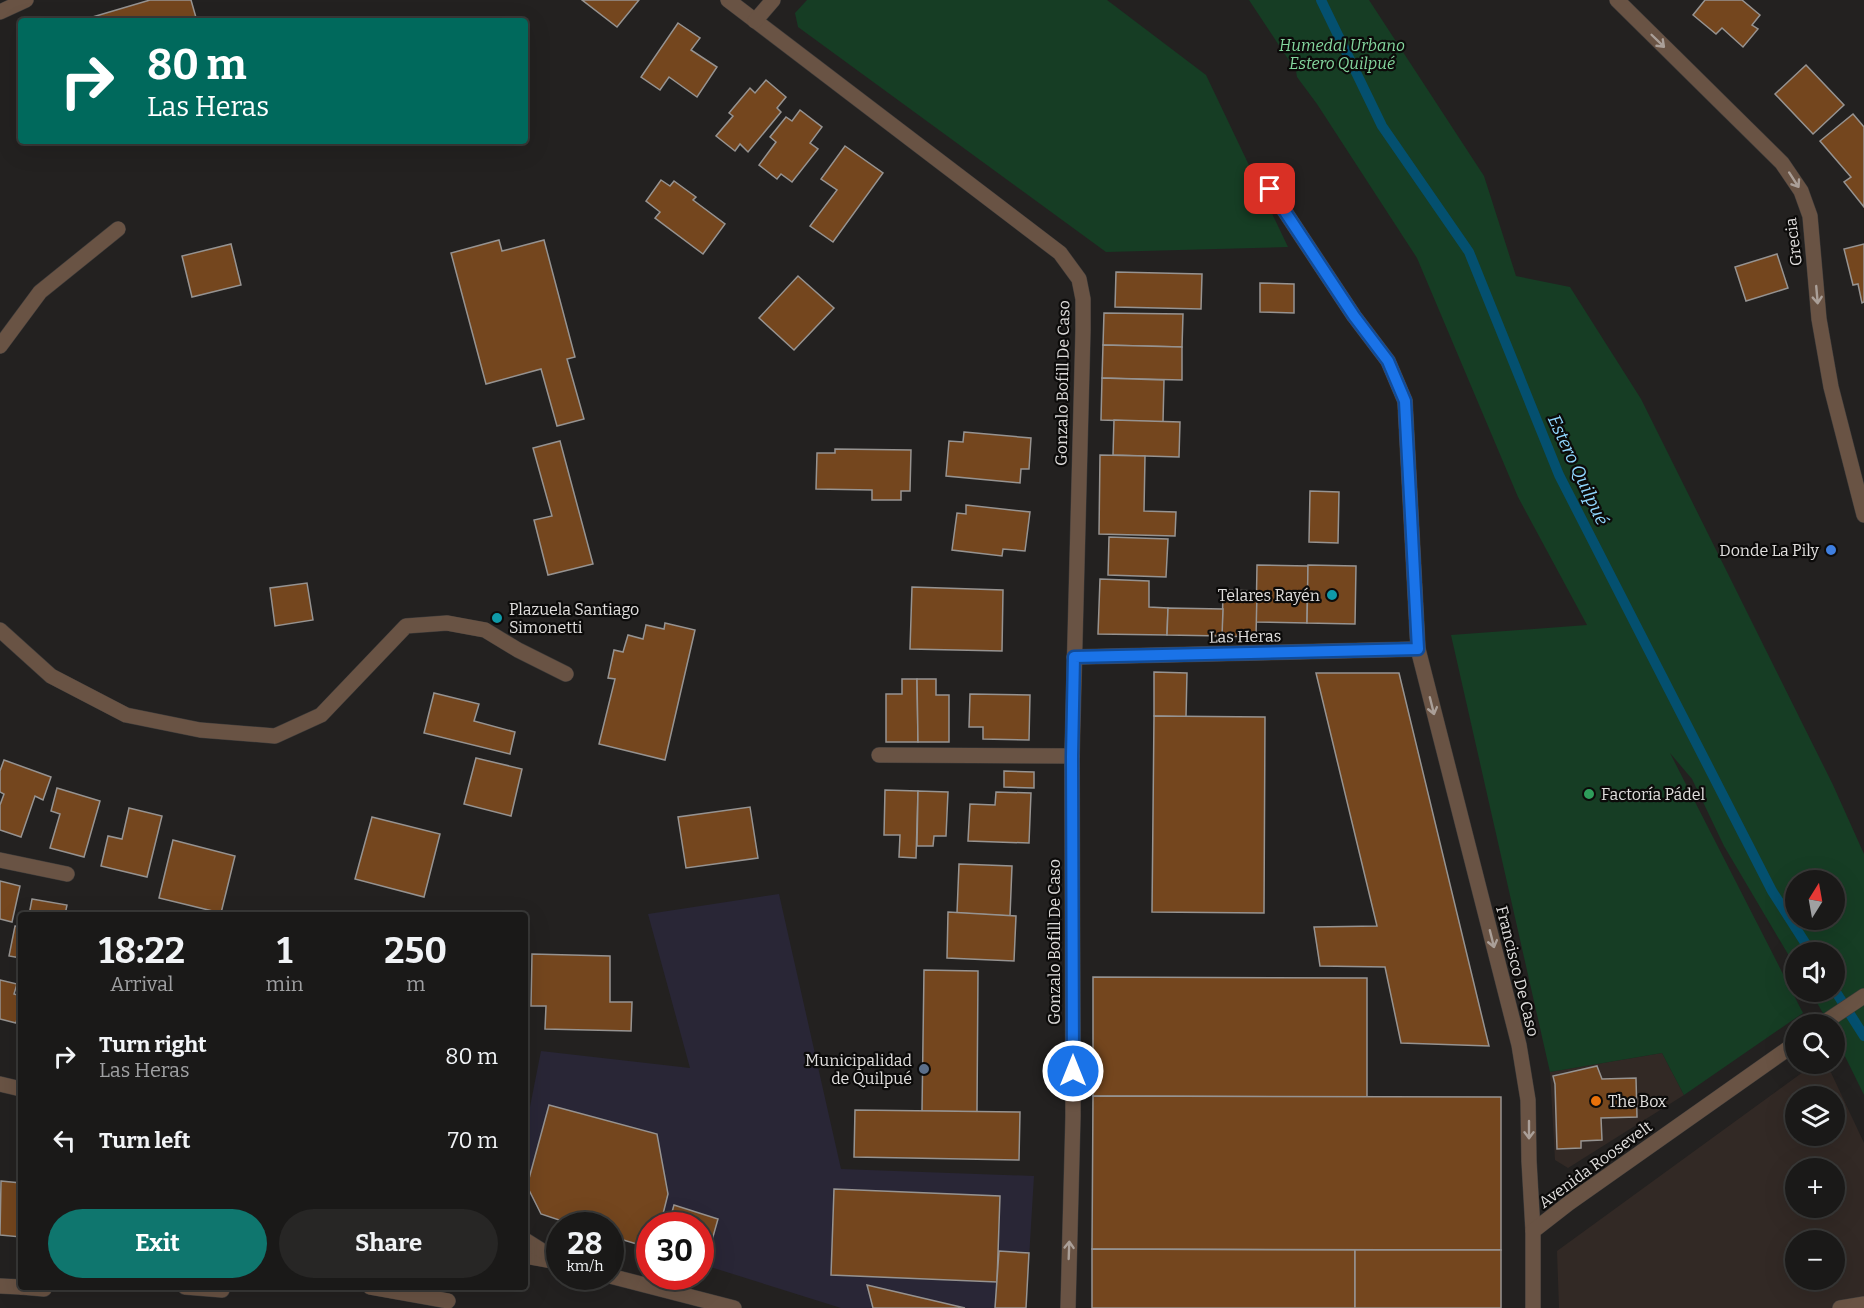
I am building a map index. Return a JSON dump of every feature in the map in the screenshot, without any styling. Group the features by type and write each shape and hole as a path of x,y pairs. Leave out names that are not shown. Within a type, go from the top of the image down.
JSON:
{"street":[{"path":"0,12 26,0"},
{"name":"Gonzalo Bofill De Caso","path":"728,0 1060,253 1079,279 1083,298 1083,330 1072,756 1073,1116 1068,1308"},
{"path":"755,21 773,0"},
{"name":"Grecia","path":"1617,0 1782,163 1801,191 1810,216 1819,319 1831,387 1864,514"},
{"name":"Francisco De Caso","path":"1270,189 1354,316 1388,361 1405,401 1418,649 1519,1045 1528,1100 1533,1231 1533,1308"},
{"path":"0,346 40,292 118,230"},
{"path":"0,630 51,676 126,715 200,730 275,736 321,715 406,626 447,623 485,630 518,650 566,674"},
{"name":"Las Heras","path":"1074,657 1418,649"},
{"path":"879,755 1072,756"},
{"path":"0,860 67,874"},
{"path":"1837,1014 1864,996"},
{"name":"Avenida Roosevelt","path":"1533,1231 1569,1203 1785,1051"},
{"path":"0,1084 18,1088"},
{"path":"528,1242 546,1254"},
{"path":"528,1257 546,1260"},
{"path":"624,1280 734,1308"},
{"path":"0,1286 18,1287"},
{"path":"390,1290 450,1299"},
{"path":"1840,1308 1864,1304"}],"shaded area":[{"path":"779,894 841,1169 1034,1176 1026,1308 841,1308 714,1268 714,1212 636,1212 636,1244 624,1240 624,1212 546,1212 546,1216 541,1214 528,1191 528,1117 541,1051 690,1068 648,914"},
{"path":"1662,1053 1684,1095 1568,1168 1555,1160 1550,1072"},
{"path":"1800,1074 1832,1074 1837,1086 1785,1086 1785,1146 1845,1146 1845,1102 1864,1143 1864,1308 1559,1308 1557,1251"}],"green space":[{"path":"807,0 1107,0 1206,75 1288,247 1106,252 798,27 795,13"},
{"name":"Humedal Urbano Estero Quilpué","path":"1249,0 1369,0 1484,176 1516,276 1570,287 1641,399 1833,785 1864,854 1864,1095 1845,1056 1845,1014 1823,1014 1817,1002 1845,1002 1845,942 1785,942 1785,949 1724,846 1692,779 1670,753 1785,978 1785,1002 1797,1002 1803,1013 1785,1014 1785,1025 1684,1095 1662,1053 1550,1072 1451,635 1587,625 1518,497 1417,258 1297,77 1296,71"}],"building":[{"path":"150,0 191,0 196,18 89,18"},
{"path":"582,0 639,0 617,27"},
{"path":"1705,0 1742,0 1760,15 1752,25 1758,29 1743,47 1722,28 1716,34 1693,15"},
{"path":"678,23 700,38 691,50 717,67 697,97 669,77 660,90 641,77"},
{"path":"1806,65 1844,105 1813,134 1775,94"},
{"path":"766,80 786,97 777,108 781,112 748,152 740,144 735,151 716,136 733,116 729,113 750,88 755,93"},
{"path":"800,110 822,127 810,143 818,149 792,182 781,174 777,179 759,165 776,142 770,137 786,117 792,121"},
{"path":"1853,114 1864,127 1864,207 1844,182 1851,177 1820,141"},
{"path":"845,146 883,173 833,242 810,226 837,190 821,179"},
{"path":"661,180 670,186 674,181 696,197 693,200 725,224 703,254 655,218 660,212 646,201"},
{"path":"499,240 502,251 544,240 575,357 567,359 584,419 557,426 541,369 486,384 451,253"},
{"path":"231,244 241,285 192,297 182,256"},
{"path":"1864,244 1864,302 1862,303 1858,284 1853,285 1844,249"},
{"path":"1777,254 1788,288 1746,301 1735,267"},
{"path":"1116,272 1202,274 1201,309 1115,307"},
{"path":"798,276 834,308 794,350 759,318"},
{"path":"1260,283 1294,284 1294,313 1260,312"},
{"path":"1104,313 1183,314 1182,347 1103,345"},
{"path":"1103,345 1182,347 1182,380 1102,378"},
{"path":"1102,378 1164,380 1163,422 1101,420"},
{"path":"1114,420 1180,422 1179,457 1113,455"},
{"path":"964,432 1031,438 1029,469 1021,469 1020,483 946,476 949,441 963,442"},
{"path":"560,441 593,564 548,575 534,520 552,516 533,448"},
{"path":"835,449 911,450 910,491 901,491 901,500 872,500 872,490 816,489 817,453 835,453"},
{"path":"1100,455 1145,456 1144,511 1176,512 1175,536 1099,534"},
{"path":"1310,491 1339,492 1338,543 1309,542"},
{"path":"966,505 1030,512 1025,551 1003,549 1002,556 952,550 957,513 966,514"},
{"path":"1109,537 1168,539 1166,577 1108,575"},
{"path":"1257,565 1308,566 1307,623 1256,622"},
{"name":"Telares Rayén","path":"1308,565 1356,566 1355,624 1307,623"},
{"path":"1100,579 1149,581 1149,607 1168,608 1167,635 1098,634"},
{"path":"307,583 313,620 275,626 270,588"},
{"path":"912,587 1003,590 1002,651 910,649"},
{"path":"1223,590 1257,591 1256,637 1222,636"},
{"path":"1168,608 1223,609 1222,636 1167,635"},
{"path":"665,623 695,630 665,760 599,744 615,679 608,678 614,650 623,652 628,635 643,639 646,625 664,629"},
{"path":"1154,672 1187,673 1186,717 1154,716"},
{"path":"1316,673 1399,673 1489,1046 1401,1043 1385,967 1320,966 1314,927 1377,926"},
{"path":"902,679 917,679 918,742 886,742 886,694 902,694"},
{"path":"917,679 936,679 936,695 949,695 949,742 918,742"},
{"path":"434,693 479,704 474,721 515,732 510,754 424,733"},
{"path":"970,694 1030,695 1029,740 983,739 983,727 969,727"},
{"path":"1154,716 1265,717 1264,913 1152,912"},
{"path":"476,758 522,769 511,816 464,804"},
{"path":"4,760 51,777 43,800 35,796 21,837 0,830 0,805 4,794 0,792 0,771"},
{"path":"1004,771 1034,772 1034,788 1004,787"},
{"path":"57,788 100,801 84,857 50,848 60,814 51,811"},
{"path":"885,790 918,791 916,858 899,857 900,835 884,835"},
{"path":"918,791 948,792 946,836 934,836 933,846 917,846"},
{"path":"996,792 1031,793 1029,843 968,841 970,804 995,805"},
{"path":"750,807 758,858 686,868 678,817"},
{"path":"129,808 162,816 147,877 101,866 108,836 122,839"},
{"path":"372,817 440,834 424,897 355,879"},
{"path":"173,840 235,856 221,912 159,898"},
{"path":"959,864 1012,866 1010,916 957,913"},
{"path":"0,881 20,886 12,922 0,919"},
{"path":"32,899 67,905 66,912 30,912"},
{"path":"948,912 1016,916 1014,961 947,958"},
{"path":"15,926 18,926 18,958 9,956"},
{"path":"532,954 610,956 610,1002 632,1002 631,1031 545,1029 546,1006 531,1006"},
{"path":"924,970 978,971 977,1112 922,1111"},
{"path":"1093,977 1367,978 1367,1097 1093,1096"},
{"path":"0,980 17,984 14,994 18,995 18,1015 16,1023 0,1019"},
{"name":"The Box","path":"1597,1066 1602,1079 1636,1078 1637,1117 1601,1118 1602,1140 1581,1141 1581,1148 1557,1149 1553,1076"},
{"path":"1093,1096 1501,1097 1501,1250 1092,1249"},
{"path":"549,1105 657,1134 668,1194 664,1212 636,1212 636,1244 624,1240 624,1212 546,1212 546,1216 541,1214 528,1188"},
{"path":"855,1110 1020,1112 1019,1160 854,1157"},
{"path":"1,1181 18,1183 18,1237 0,1235"},
{"path":"834,1189 1000,1196 997,1282 831,1275"},
{"path":"674,1205 696,1212 672,1212"},
{"path":"714,1218 718,1219 714,1233"},
{"path":"1092,1249 1355,1250 1355,1308 1092,1308"},
{"path":"1355,1250 1501,1250 1501,1308 1355,1308"},
{"path":"999,1251 1029,1253 1026,1308 995,1308"},
{"path":"867,1285 965,1308 873,1308"}],"waterway":[{"name":"Estero Quilpué","path":"1321,0 1382,126 1469,252 1559,475 1772,891 1805,942"},
{"name":"Estero Quilpué","path":"1842,1002 1864,1036"}],"place":[{"name":"Donde La Pily","path":"1831,550"},
{"name":"Telares Rayén","path":"1332,595"},
{"name":"Plazuela Santiago Simonetti","path":"497,618"},
{"name":"Factoría Pádel","path":"1589,794"},
{"name":"Municipalidad de Quilpué","path":"924,1069"},
{"name":"The Box","path":"1596,1101"}],"route":[{"path":"1073,1071 1074,657 1418,649 1405,401 1388,361 1354,316 1270,189"}]}
